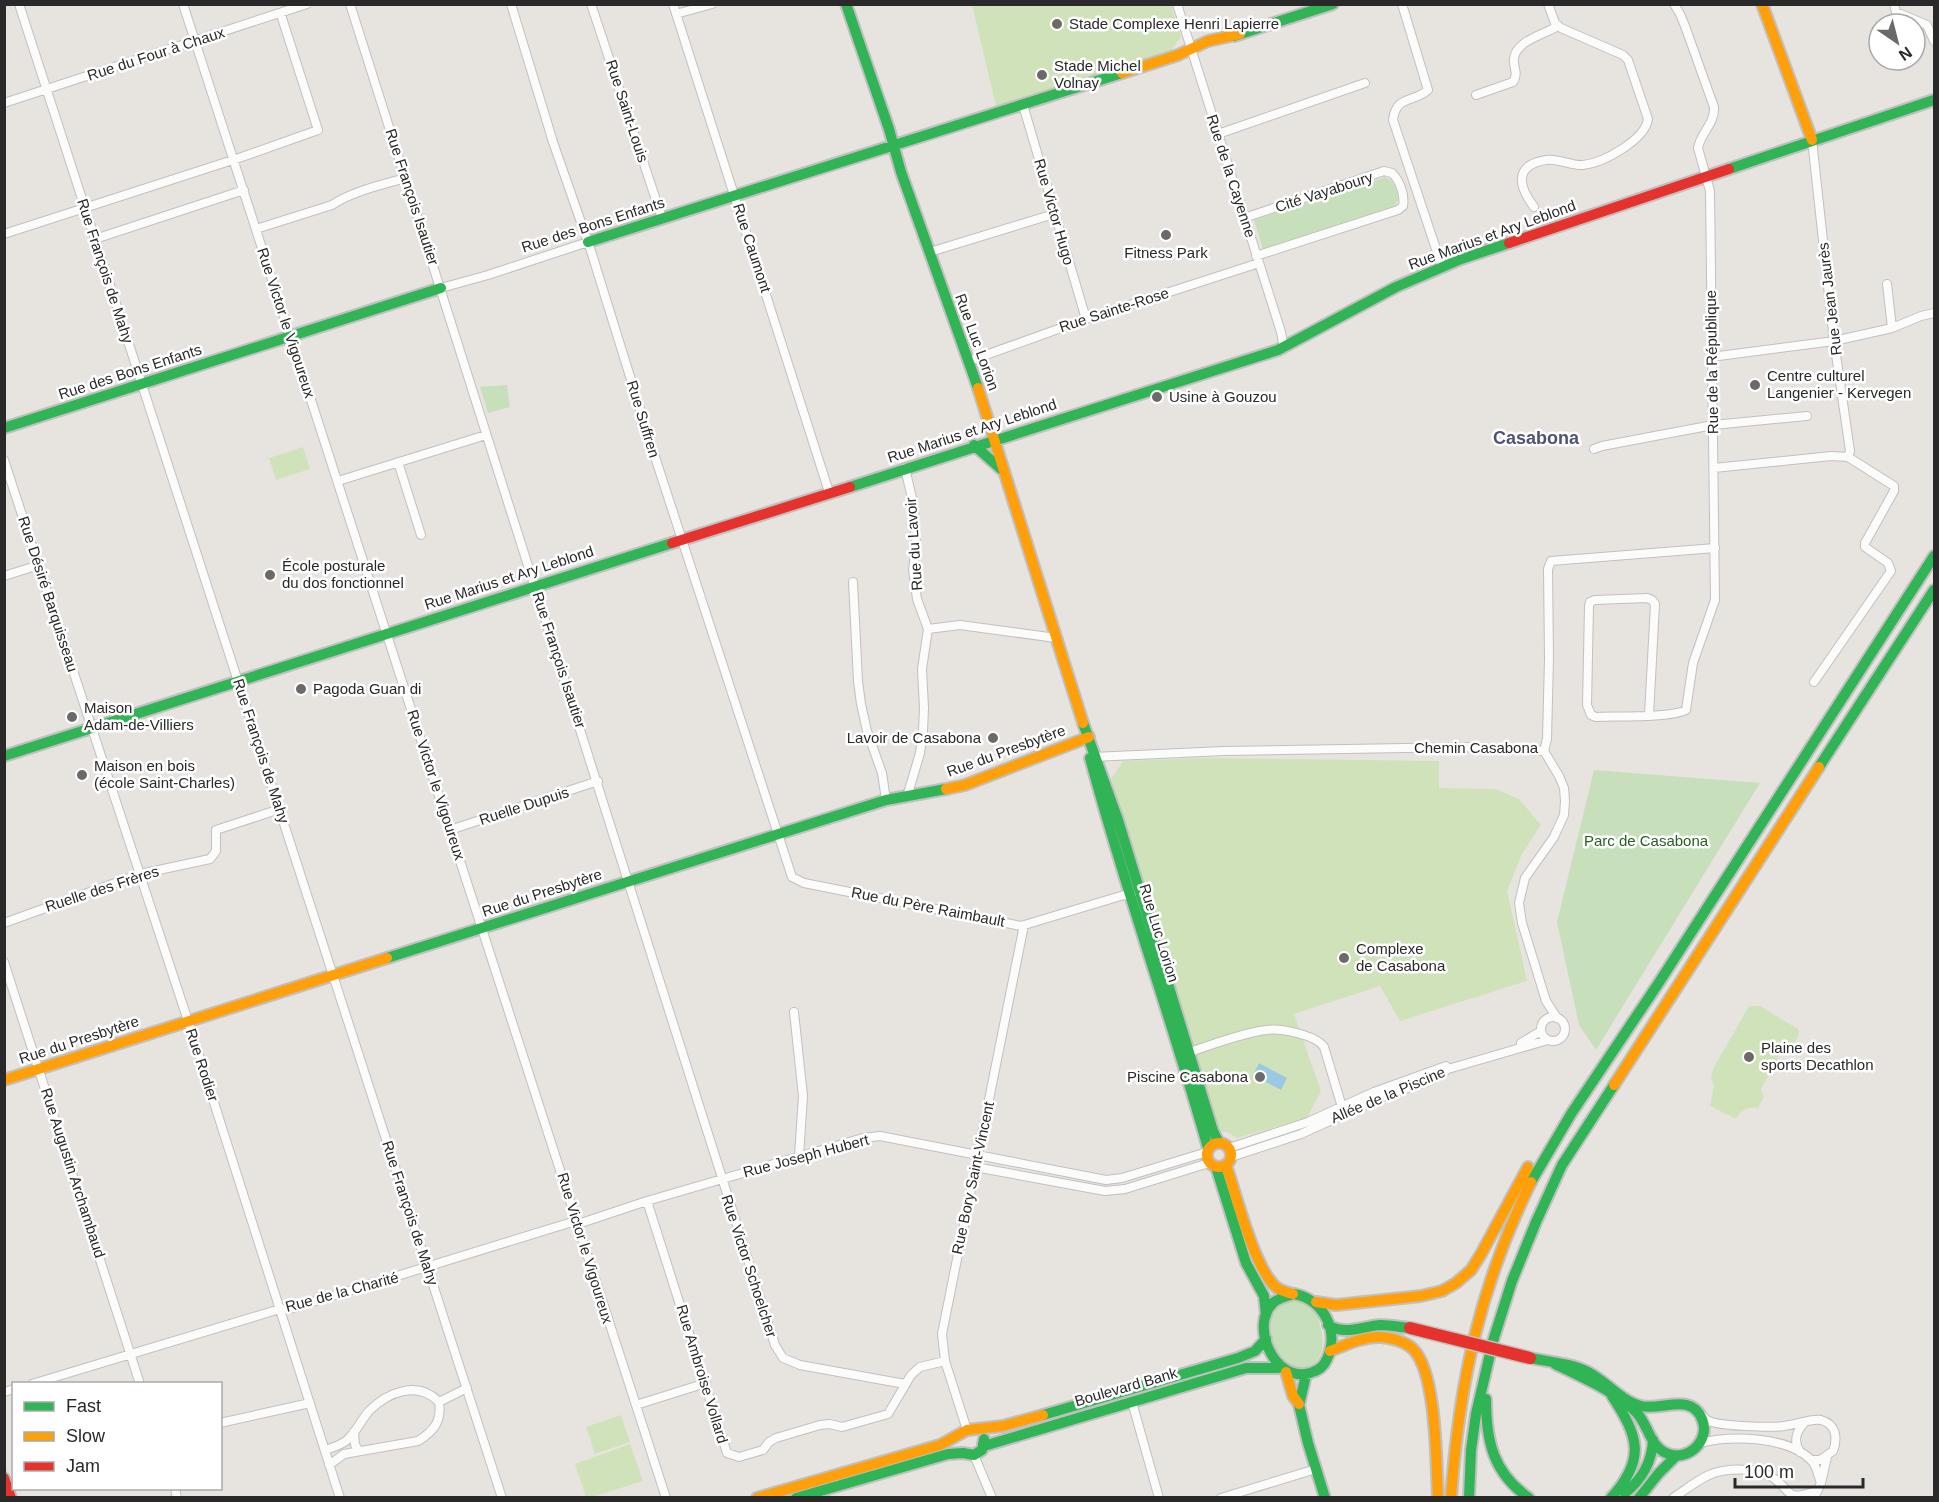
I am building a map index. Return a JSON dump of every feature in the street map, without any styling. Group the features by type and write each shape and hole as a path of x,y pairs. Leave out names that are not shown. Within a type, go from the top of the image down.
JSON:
{"main road":[{"name":"Rue Luc Lorion","path":"846,4 969,361 1093,757 1118,820 1136,898 1185,1053 1213,1131 1246,1263 1264,1296 1266,1315"},
{"path":"1762,4 1812,140"},
{"name":"Rue des Bons Enfants","path":"588,242 1023,105 1327,5"},
{"name":"Rue Marius et Ary Leblond","path":"4,756 1284,348 1396,288 1442,267 1539,232 1935,100"},
{"name":"Rue des Bons Enfants","path":"4,428 441,288"},
{"path":"975,445 1003,471"},
{"path":"1451,1497 1455,1440 1465,1369 1493,1267 1527,1189 1555,1137 1638,1014 1935,555"},
{"path":"1469,1497 1470,1462 1477,1403 1492,1346 1521,1253 1562,1165 1935,590"},
{"name":"Rue du Presbytère","path":"4,1080 777,833 886,800 965,785 1067,745 1086,734"},
{"path":"1067,745 1093,757"},
{"path":"1325,1497 1299,1404 1293,1396 1283,1370 1271,1356 1266,1339 1266,1315 1270,1305 1278,1299 1294,1294 1316,1302 1336,1305 1421,1296 1442,1291 1456,1283 1471,1270 1554,1121 1577,1088 1638,1014"},
{"name":"Rue Luc Lorion","path":"1218,1155 1258,1262 1278,1289 1294,1294"},
{"path":"1283,1370 1292,1375 1306,1375 1324,1364 1330,1350 1328,1325 1316,1302"},
{"path":"1328,1325 1344,1331 1384,1325 1410,1329 1570,1366 1588,1372 1634,1404 1641,1407 1663,1407"},
{"path":"1330,1350 1364,1328"},
{"path":"1330,1350 1364,1339 1383,1337 1400,1342 1414,1350 1423,1366 1429,1385 1438,1497"},
{"name":"Boulevard Bank","path":"757,1497 936,1446 968,1432 1003,1425 1238,1358 1255,1351 1266,1339"},
{"path":"1492,1346 1486,1399 1489,1442 1494,1459 1502,1473 1512,1486 1529,1497"},
{"path":"1555,1364 1594,1384 1638,1414 1652,1437 1662,1451 1676,1456 1690,1453 1700,1443 1704,1429 1700,1414 1683,1403 1672,1403 1663,1407 1656,1414 1652,1424 1652,1437 1653,1453 1645,1471 1631,1488 1617,1497"},
{"name":"Boulevard Bank","path":"796,1497 948,1454 974,1452 996,1441 1246,1368 1283,1370"},
{"path":"1299,1404 1306,1375"},
{"path":"1611,1497 1622,1487 1629,1476 1635,1458 1630,1422 1612,1396"},
{"path":"968,1432 982,1435 974,1452 958,1442 968,1432"},
{"path":"1640,1497 1676,1456"},
{"path":"4,1478 11,1497"}],"street":[{"name":"Rue François de Mahy","path":"19,4 502,1497"},
{"name":"Rue Victor le Vigoureux","path":"183,4 666,1497"},
{"name":"Rue du Four à Chaux","path":"4,103 307,4"},
{"name":"Rue François Isautier","path":"350,4 598,781 721,1179"},
{"name":"Rue Suffren","path":"511,4 777,833"},
{"name":"Rue Saint-Louis","path":"591,4 662,218"},
{"name":"Rue Caumont","path":"674,4 830,492"},
{"path":"676,14 712,4"},
{"name":"Rue de la Cayenne","path":"1178,4 1281,332 1284,348"},
{"path":"1402,4 1428,90 1404,100 1397,106 1392,120 1442,267"},
{"path":"1533,207 1528,201 1521,178 1522,171 1526,167 1547,160 1583,165 1620,152 1647,127 1646,111 1628,60 1618,51 1558,26 1548,4"},
{"name":"Rue de la République","path":"1649,715 1679,714 1686,710 1694,663 1715,600 1710,191 1698,148 1713,121 1714,107 1680,14 1674,4"},
{"path":"1894,4 1896,12 1900,15 1927,25 1935,41"},
{"path":"4,234 318,130 282,13"},
{"path":"1476,95 1513,82 1516,71 1514,58 1520,46 1558,26"},
{"path":"1218,134 1365,83"},
{"name":"Rue Victor Hugo","path":"1023,105 1086,319"},
{"name":"Rue Jean Jaurès","path":"1812,140 1834,341 1850,451 1848,457"},
{"name":"Cité Vayaboury","path":"1244,218 1384,171 1392,173 1397,178 1404,199 1398,210 1258,259"},
{"path":"256,229 406,178"},
{"path":"95,239 244,190"},
{"path":"930,252 1054,214"},
{"name":"Rue des Bons Enfants","path":"441,288 588,242"},
{"name":"Rue Sainte-Rose","path":"969,361 1258,259"},
{"path":"1887,284 1892,328"},
{"path":"1712,357 1834,341 1892,328 1920,316 1935,313"},
{"path":"1594,449 1713,425 1807,416"},
{"path":"338,481 486,435"},
{"path":"1714,468 1831,456 1848,457 1894,486 1894,491 1865,543 1865,547 1888,563 1891,571 1814,682"},
{"name":"Rue Désiré Barquisseau","path":"4,460 92,729"},
{"path":"398,462 421,536"},
{"name":"Rue du Lavoir","path":"905,468 914,507 916,547 913,570 917,599 928,629 922,669 923,731 920,753 907,797"},
{"name":"Chemin Casabona","path":"1093,757 1236,751 1476,747 1544,751 1547,738 1549,658 1548,569 1551,561 1715,548"},
{"path":"4,576 39,565"},
{"path":"853,582 861,704 867,731 882,773 886,800"},
{"path":"1647,598 1655,604 1649,715 1596,717 1588,711 1588,606 1590,602 1647,598"},
{"path":"928,629 960,625 1056,638"},
{"name":"Rue Rodier","path":"92,729 310,1402"},
{"path":"1544,751 1559,776 1563,788 1564,815 1554,837 1525,878 1519,903 1522,923 1546,1001 1563,1023 1564,1032 1556,1040 1548,1040 1541,1031 1545,1020 1546,1001"},
{"name":"Ruelle Dupuis","path":"450,830 598,781"},
{"name":"Ruelle des Frères","path":"4,923 140,874 210,859 216,851 216,830 280,809"},
{"name":"Rue du Père Raimbault","path":"777,833 792,877 804,883 1021,926 1124,895 1136,898"},
{"name":"Rue Bory Saint-Vincent","path":"968,1432 945,1360 942,1334 1023,930 1021,926"},
{"name":"Rue Augustin Archambaud","path":"4,962 141,1382"},
{"path":"794,1012 803,1096 799,1156"},
{"path":"1545,1020 1557,1018"},
{"path":"1185,1053 1270,1029 1312,1037 1324,1047 1342,1107 1334,1118"},
{"name":"Allée de la Piscine","path":"1218,1155 1308,1122 1374,1092 1522,1042 1541,1031"},
{"name":"Allée de la Piscine","path":"1218,1155 1300,1134 1380,1098 1431,1080 1448,1070 1548,1040"},
{"name":"Rue Joseph Hubert","path":"721,1179 863,1138 880,1136 1106,1180 1218,1155"},
{"path":"975,1167 1105,1191 1125,1189 1218,1155"},
{"name":"Rue de la Charité","path":"35,1382 280,1309 290,1309 721,1179"},
{"name":"Rue Victor Schoelcher","path":"721,1179 775,1346 783,1358 800,1365 905,1384"},
{"name":"Rue Ambroise Vollard","path":"647,1201 727,1453 739,1457 763,1450 768,1442 776,1438 820,1425 830,1424 842,1427 888,1414 905,1384"},
{"path":"905,1384 911,1374 920,1367 945,1360"},
{"path":"636,1405 706,1383"},
{"path":"439,1402 467,1388"},
{"path":"325,1450 346,1440 370,1410 402,1391 417,1389 427,1392 439,1402 441,1412 439,1421 427,1436 404,1445 344,1454 329,1465"},
{"path":"222,1423 310,1402 340,1497"},
{"path":"1132,1402 1159,1497"},
{"path":"1700,1414 1709,1422 1782,1427 1819,1420 1833,1428 1836,1443 1827,1457 1810,1460"},
{"path":"1801,1453 1796,1443 1796,1436 1804,1423"},
{"path":"354,1432 355,1445 359,1451"},
{"path":"1700,1443 1733,1439 1779,1442 1810,1460 1816,1468 1821,1483"},
{"path":"974,1452 992,1497"},
{"path":"1673,1497 1710,1474 1727,1471 1764,1473 1771,1476 1787,1492 1797,1496 1815,1494 1821,1483 1827,1457"},
{"path":"1221,1497 1316,1469"}],"green space":[{"name":"Stade Complexe Henri Lapierre","path":"972,5 1171,5 1181,37 1171,50 996,106"},
{"path":"1385,177 1393,183 1397,192 1399,199 1394,206 1263,249 1254,220"},
{"path":"507,385 510,407 488,413 480,387"},
{"path":"303,447 310,469 276,480 269,458"},
{"name":"Complexe de Casabona","path":"1204,758 1439,761 1439,788 1495,789 1519,799 1541,825 1522,854 1507,891 1527,981 1400,1021 1380,986 1294,1014 1321,1091 1307,1118 1237,1138 1220,1131 1111,779 1123,761"},
{"name":"Parc de Casabona","path":"1594,770 1760,783 1596,1050 1579,1025 1557,922"},
{"name":"Plaine des sports Decathlon","path":"1749,1006 1760,1006 1798,1029 1799,1035 1793,1045 1786,1043 1761,1089 1764,1097 1758,1108 1745,1110 1736,1119 1710,1106 1714,1086 1711,1079 1713,1069"},
{"path":"1295,1300 1308,1304 1315,1311 1323,1342 1318,1360 1309,1367 1295,1371 1275,1358 1271,1322 1277,1308"},
{"path":"621,1415 630,1442 595,1454 586,1427"},
{"path":"630,1444 643,1481 586,1497 575,1464"}],"water":[{"path":"1259,1063 1287,1078 1281,1090 1253,1075"}],"traffic: fast":[{"path":"846,4 889,129 901,172 978,388"},
{"path":"1234,36 1333,4"},
{"path":"588,242 1122,73"},
{"path":"1729,169 1934,100"},
{"path":"850,487 1278,350 1396,287 1461,259 1509,243"},
{"path":"4,428 441,288"},
{"path":"974,445 1001,469"},
{"path":"4,756 672,543"},
{"path":"1531,1182 1571,1114 1658,984 1934,556"},
{"path":"1819,767 1934,590"},
{"path":"1083,723 1118,820 1213,1131 1219,1143"},
{"path":"1090,758 1208,1148"},
{"path":"387,958 886,800 946,789"},
{"path":"1469,1498 1471,1450 1476,1414 1493,1341 1512,1281 1562,1165 1614,1085"},
{"path":"1216,1167 1246,1263 1264,1296 1266,1315"},
{"path":"1294,1294 1304,1297 1321,1309 1330,1327 1331,1348 1327,1359 1320,1368 1310,1373 1297,1374 1286,1370 1269,1350 1265,1338 1266,1313 1275,1301 1294,1294"},
{"path":"1328,1325 1341,1330 1381,1325 1410,1328"},
{"path":"1043,1415 1238,1358 1255,1351 1266,1339"},
{"path":"1530,1358 1581,1369 1595,1376 1627,1400 1641,1406 1675,1404 1691,1406 1702,1419 1704,1427 1700,1442 1695,1448 1682,1455 1666,1453 1656,1445 1641,1418 1628,1405 1598,1386 1555,1364"},
{"path":"984,1446 1246,1368 1279,1368"},
{"path":"1306,1375 1299,1405 1325,1498"},
{"path":"1611,1498 1630,1471 1635,1448 1628,1424 1612,1396"},
{"path":"1486,1399 1488,1429 1494,1455 1507,1478 1529,1498"},
{"path":"796,1498 948,1454 974,1455 982,1450 984,1439"},
{"path":"1625,1493 1645,1470 1651,1456 1653,1440"},
{"path":"1639,1498 1676,1456"}],"traffic: slow":[{"path":"1762,4 1812,140"},
{"path":"1122,73 1178,55 1208,41 1240,34"},
{"path":"978,388 1083,723"},
{"path":"946,789 965,785 1089,737"},
{"path":"1614,1085 1819,767"},
{"path":"4,1080 387,958"},
{"path":"1219,1143 1228,1146 1231,1155 1228,1164 1219,1167 1210,1164 1207,1155 1210,1146 1219,1143"},
{"path":"1226,1165 1260,1264 1276,1287 1293,1294"},
{"path":"1316,1302 1336,1305 1421,1296 1442,1291 1456,1283 1471,1270 1481,1254 1528,1167"},
{"path":"1451,1498 1460,1414 1475,1336 1498,1259 1531,1182"},
{"path":"1330,1351 1372,1337 1397,1340 1413,1349 1421,1361 1431,1398 1436,1442 1438,1498"},
{"path":"1286,1372 1293,1396 1299,1404"},
{"path":"757,1498 940,1445 967,1430 1003,1426 1043,1415"}],"traffic: jam":[{"path":"1509,243 1729,169"},
{"path":"672,543 850,487"},
{"path":"1410,1328 1530,1358"},
{"path":"4,1478 11,1498"}],"place":[{"name":"Stade Complexe Henri Lapierre","path":"1057,24"},
{"name":"Stade Michel Volnay","path":"1042,75"},
{"name":"Fitness Park","path":"1166,235"},
{"name":"Centre culturel Langenier - Kervegen","path":"1755,385"},
{"name":"Usine à Gouzou","path":"1157,397"},
{"name":"École posturale du dos fonctionnel","path":"270,575"},
{"name":"Pagoda Guan di","path":"301,689"},
{"name":"Maison Adam-de-Villiers","path":"72,717"},
{"name":"Lavoir de Casabona","path":"993,738"},
{"name":"Maison en bois (école Saint-Charles)","path":"82,775"},
{"name":"Complexe de Casabona","path":"1344,958"},
{"name":"Plaine des sports Decathlon","path":"1749,1057"},
{"name":"Piscine Casabona","path":"1260,1077"}],"district":[{"name":"Casabona","path":"1536,438"}]}
